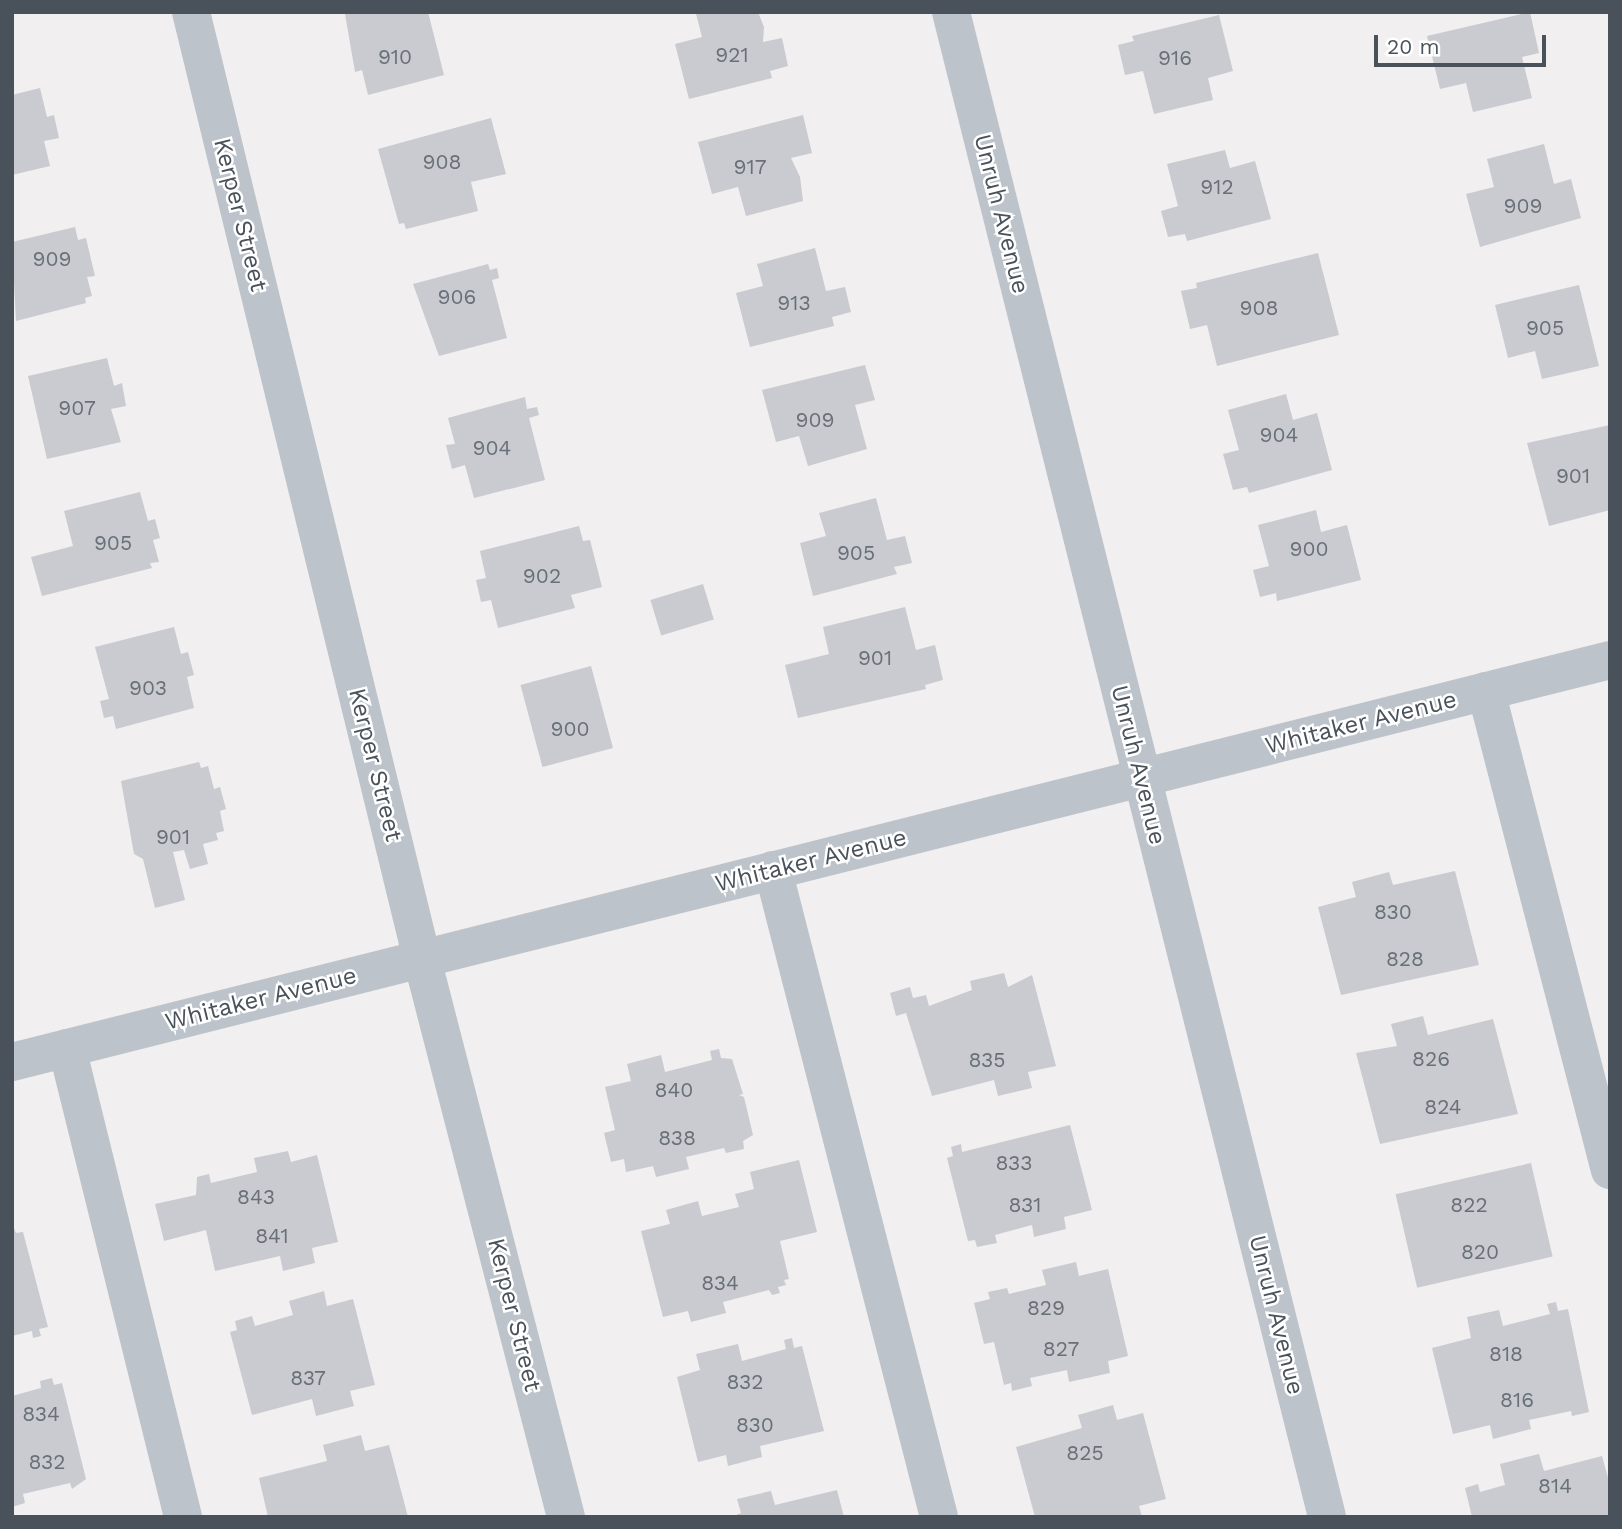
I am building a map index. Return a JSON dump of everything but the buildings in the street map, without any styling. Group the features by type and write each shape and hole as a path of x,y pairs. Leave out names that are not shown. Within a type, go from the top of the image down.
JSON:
{"street":[{"name":"Kerper Street","path":"191,12 422,959 566,1517"},
{"name":"Unruh Avenue","path":"951,12 1327,1517"},
{"name":"Whitaker Avenue","path":"12,1062 1610,660"},
{"path":"1486,691 1610,1170"},
{"path":"773,870 939,1517"},
{"path":"66,1048 183,1517"}]}
